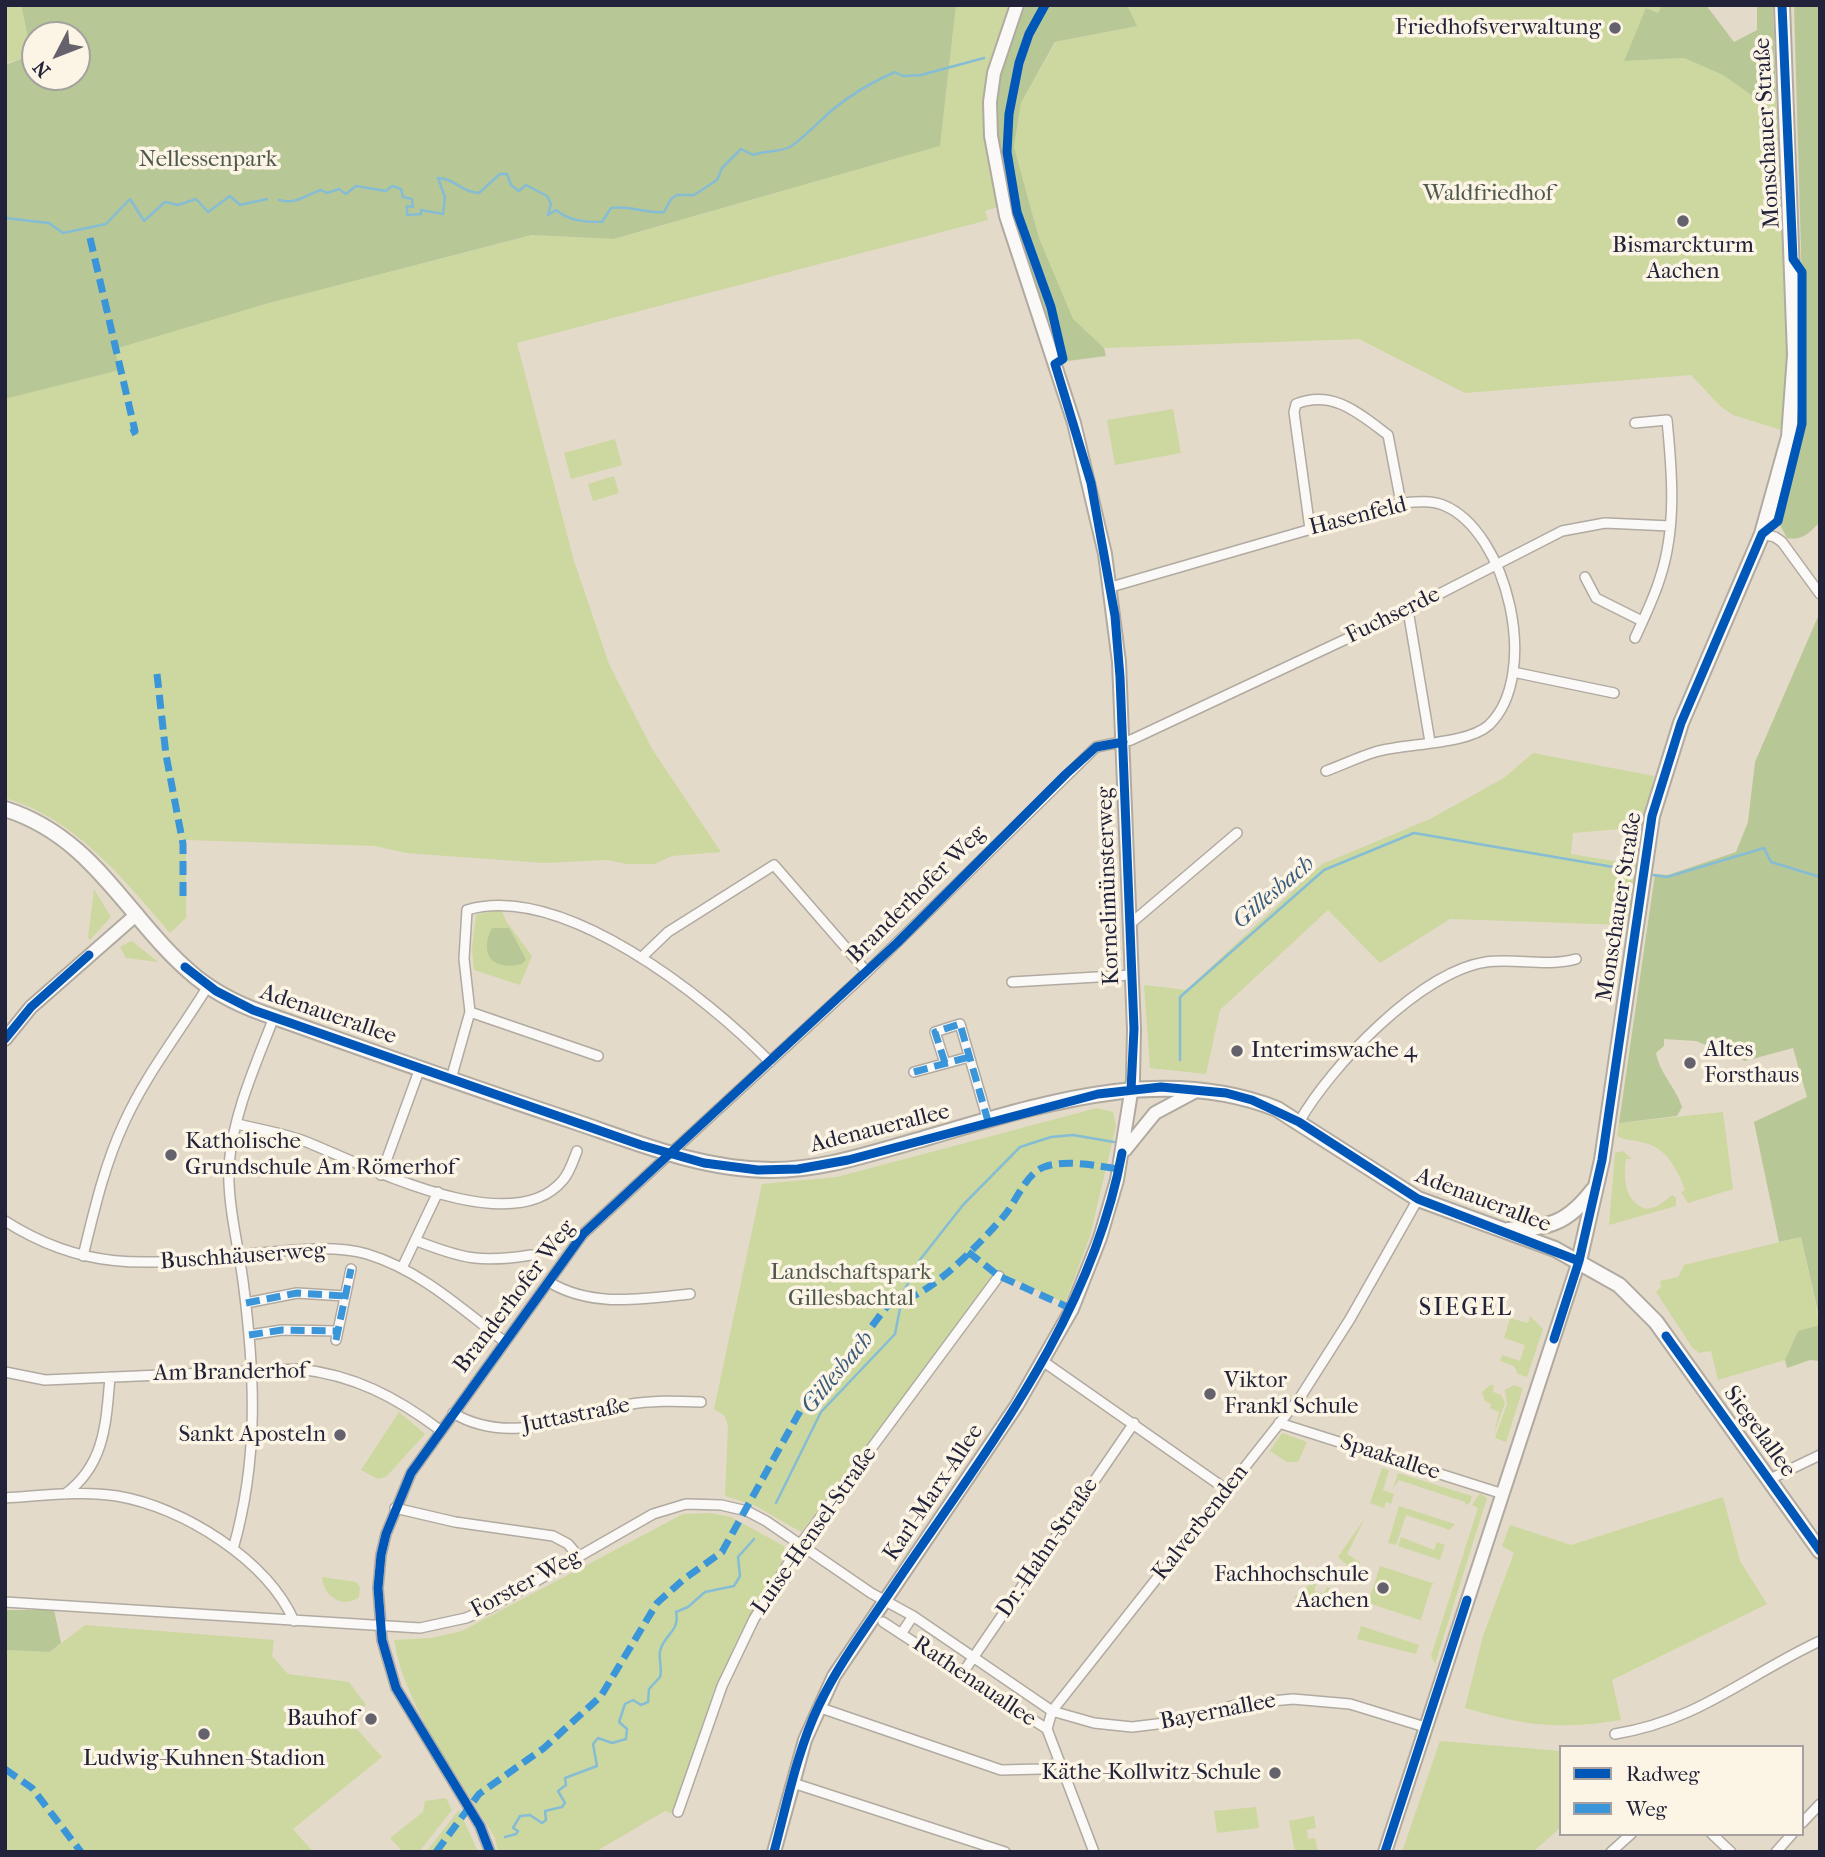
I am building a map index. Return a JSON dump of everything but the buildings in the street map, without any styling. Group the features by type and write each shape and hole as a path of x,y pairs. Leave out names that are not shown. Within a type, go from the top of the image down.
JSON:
{"main road":[{"name":"Monschauer Straße","path":"1579,1261 1597,1185 1653,816 1681,723 1762,534 1789,437 1795,355 1782,5"},
{"name":"Adenauerallee","path":"5,809 52,829 68,841 185,967 208,986 239,1004 667,1153 726,1167 798,1169 848,1160 1049,1105 1131,1090 1201,1089 1252,1100 1299,1122 1418,1199 1579,1261"},
{"path":"1500,1230 1556,1224 1575,1211 1597,1185"},
{"name":"Siegelallee","path":"1579,1261 1619,1285 1646,1310 1820,1551"}],"street":[{"name":"Kornelimünsterweg","path":"1017,5 994,73 989,102 991,136 1013,243 1081,447 1111,587 1119,662 1123,742 1134,1029 1131,1090"},
{"path":"1310,529 1294,412 1296,404 1304,400 1338,401 1388,435 1401,503"},
{"path":"1635,423 1667,420 1673,474 1670,526 1661,576 1635,639"},
{"name":"Hasenfeld","path":"1111,587 1401,503 1442,504 1462,516 1478,532 1494,564 1513,619 1513,672 1499,714 1486,727 1471,734 1377,751 1326,771"},
{"name":"Fuchserde","path":"1123,742 1408,610 1562,531 1605,523 1670,526"},
{"path":"1762,534 1782,542 1820,594"},
{"path":"1585,577 1596,598 1642,621"},
{"path":"1408,610 1430,741"},
{"path":"1513,672 1614,692"},
{"name":"Branderhofer Weg","path":"490,1852 475,1817 396,1688 380,1628 378,1588 381,1555 395,1507 411,1473 583,1234 667,1153 867,972 1066,774 1096,747 1123,742"},
{"name":"Kornelimünsterweg","path":"1130,924 1237,834"},
{"path":"642,957 668,932 774,864 867,972"},
{"path":"450,1079 470,1012 464,959 467,911 494,904 522,906 588,931 642,957 714,1009 769,1062"},
{"path":"5,1039 31,1007 137,914"},
{"path":"1299,1122 1329,1079 1401,1006 1437,979 1485,962 1514,960 1563,963 1576,959"},
{"name":"Kornelimünsterweg","path":"1012,982 1131,975"},
{"path":"83,1256 102,1180 124,1123 156,1065 208,986"},
{"path":"470,1012 598,1056"},
{"path":"233,1549 250,1477 254,1371 229,1166 237,1124 274,1017"},
{"path":"945,1063 935,1032 960,1024 988,1121"},
{"path":"914,1072 969,1057"},
{"name":"Adenauerallee","path":"381,1175 419,1068"},
{"path":"1122,1153 1155,1112 1201,1089"},
{"name":"Karl-Marx-Allee","path":"774,1852 818,1707 834,1676 1044,1362 1072,1309 1106,1219 1122,1153 1131,1090"},
{"path":"237,1124 302,1141 381,1175 488,1205 522,1202 547,1193 563,1181 577,1151"},
{"path":"402,1268 438,1192"},
{"name":"Kalverbenden","path":"1046,1729 1052,1711 1316,1374 1418,1199"},
{"name":"Buschhäuserweg","path":"5,1221 45,1244 83,1256 125,1264 330,1250 364,1254 402,1268 505,1342"},
{"path":"417,1241 456,1256 492,1261 531,1255"},
{"path":"1385,1852 1500,1493 1579,1261"},
{"path":"249,1335 282,1330 337,1335 351,1269"},
{"name":"Luise-Hensel-Straße","path":"678,1812 722,1686 754,1619 799,1546 999,1276"},
{"path":"549,1282 568,1293 584,1298 626,1300 690,1294"},
{"path":"246,1303 297,1293 345,1296"},
{"path":"1044,1362 1227,1490"},
{"name":"Am Branderhof","path":"5,1372 45,1380 299,1369 329,1372 353,1379 405,1404 440,1430"},
{"path":"65,1494 80,1483 98,1456 106,1429 110,1377"},
{"name":"Juttastraße","path":"453,1413 469,1423 512,1429 537,1427 627,1405 666,1400 701,1402"},
{"name":"Dr.-Hahn-Straße","path":"962,1674 1134,1423"},
{"name":"Spaakallee","path":"1279,1423 1500,1493"},
{"path":"1770,1479 1820,1455"},
{"path":"5,1498 65,1494 117,1496 143,1503 188,1522 233,1549 272,1583 294,1621"},
{"name":"Forster Weg","path":"5,1602 120,1607 380,1628 421,1628 466,1618 653,1514 686,1504 721,1505 747,1511 872,1593 886,1598"},
{"path":"395,1507 455,1522 553,1536 568,1544 579,1556"},
{"name":"Rathenauallee","path":"886,1598 1052,1711"},
{"name":"Rathenauallee","path":"901,1634 913,1616"},
{"name":"Rathenauallee","path":"883,1622 1046,1729"},
{"path":"1615,1734 1677,1718 1700,1708 1820,1642"},
{"name":"Bayernallee","path":"1052,1711 1094,1723 1132,1727 1165,1723 1240,1704 1293,1699 1350,1704 1425,1727"},
{"path":"818,1707 1001,1770 1040,1769 1060,1762"},
{"path":"1046,1729 1094,1852"},
{"path":"793,1783 1005,1852"},
{"path":"1804,1821 1820,1804"},
{"path":"1611,1852 1629,1836"},
{"path":"1714,1836 1731,1852"},
{"path":"1776,1852 1790,1836"}],"green space":[{"path":"5,5 21,5 25,21 21,21 21,59 5,64"},
{"name":"Nellessenpark","path":"21,5 956,5 940,146 614,239 532,235 269,303 115,349 120,370 5,399 5,65 21,59 21,91 91,91 91,21 25,21"},
{"path":"956,5 1011,5 994,47 986,79 985,134 998,207 985,211 988,220 517,343 574,561 609,664 652,749 721,852 672,856 654,864 627,864 608,860 543,863 406,853 375,846 186,840 186,918 170,933 97,853 55,820 5,798 5,399 120,370 115,349 269,303 533,235 615,239 940,146"},
{"path":"1021,5 1127,5 1137,26 1055,42 1021,103 1014,147 1039,238 1073,319 1104,348 1106,356 1068,361 1028,269 1007,202 999,168 994,104 1001,66"},
{"name":"Waldfriedhof","path":"1127,5 1662,5 1658,13 1647,8 1624,61 1684,58 1723,75 1757,99 1776,98 1790,367 1784,431 1733,415 1720,406 1691,375 1465,393 1359,339 1104,348 1073,320 1039,238 1014,147 1021,103 1056,42 1136,26"},
{"path":"1662,5 1706,5 1734,42 1757,30 1757,5 1773,5 1776,98 1757,99 1723,75 1684,58 1624,61 1646,8 1658,13"},
{"path":"1794,5 1820,5 1820,522 1805,535 1793,539 1787,538 1779,523 1806,426"},
{"path":"1173,409 1181,453 1115,465 1107,420"},
{"path":"615,439 622,465 571,479 564,453"},
{"path":"614,476 619,493 593,501 588,484"},
{"path":"1820,612 1820,1321 1801,1237 1779,1242 1754,1122 1807,1097 1793,1048 1745,1061 1696,1041 1664,1039 1664,1046 1656,1053 1682,1107 1677,1116 1619,1123 1655,874 1668,875 1736,852 1748,822 1755,762"},
{"path":"1533,753 1654,776 1644,827 1573,833 1571,854 1638,865 1628,925 1450,919 1380,963 1328,910 1220,1010 1206,1074 1150,1068 1144,985 1186,990 1322,864 1430,819 1504,778"},
{"path":"94,889 111,917 90,940 88,938"},
{"path":"501,909 506,921 532,956 520,985 474,970 472,948 476,915"},
{"path":"492,928 509,928 526,959 522,964 504,965 491,959 487,946"},
{"path":"131,941 158,962 126,958 120,947"},
{"name":"Landschaftspark Gillesbachtal","path":"1097,1108 1113,1112 1116,1126 1090,1236 1065,1303 999,1272 801,1532 754,1505 725,1496 728,1426 725,1416 714,1409 762,1184 837,1177"},
{"path":"1723,1112 1733,1189 1688,1203 1681,1192 1685,1190 1679,1175 1671,1161 1660,1150 1617,1136 1619,1123"},
{"path":"1623,1151 1632,1159 1626,1159 1625,1175 1627,1190 1634,1202 1647,1209 1658,1206 1672,1195 1676,1198 1676,1206 1609,1225 1615,1153"},
{"path":"1801,1237 1820,1325 1798,1331 1785,1360 1718,1380 1711,1351 1699,1353 1692,1347 1656,1292 1661,1287 1660,1281 1678,1277 1684,1265"},
{"path":"1530,1316 1543,1329 1527,1377 1518,1374 1514,1366 1500,1361 1502,1355 1520,1361 1525,1345 1504,1338 1510,1318 1528,1323"},
{"path":"1820,1325 1820,1361 1810,1360 1787,1368 1785,1360 1798,1331"},
{"path":"1494,1385 1493,1392 1501,1395 1505,1403 1494,1434 1499,1412 1490,1408 1491,1404 1485,1401 1482,1392"},
{"path":"1514,1385 1523,1388 1506,1442 1495,1438 1507,1404 1505,1390"},
{"path":"399,1412 425,1434 386,1477 378,1479 361,1470"},
{"path":"1282,1433 1307,1442 1298,1462 1287,1462 1270,1451"},
{"path":"1382,1468 1389,1470 1383,1490 1394,1494 1391,1504 1386,1502 1384,1508 1370,1503"},
{"path":"1398,1473 1472,1496 1470,1503 1465,1505 1465,1502 1399,1480 1393,1489"},
{"path":"1480,1493 1487,1498 1435,1664 1431,1656 1478,1508 1472,1505"},
{"path":"1723,1497 1740,1561 1767,1604 1612,1680 1621,1720 1579,1725 1542,1724 1506,1719 1465,1708 1483,1636 1514,1553 1502,1546 1510,1525 1571,1545"},
{"path":"1399,1506 1455,1524 1450,1530 1406,1515 1396,1545 1388,1543"},
{"path":"710,1513 731,1517 784,1546 785,1556 740,1634 713,1692 676,1815 665,1811 595,1852 498,1852 495,1838 422,1718 400,1667 394,1640 431,1638 462,1631 683,1514"},
{"path":"1365,1518 1347,1554 1360,1562 1356,1573 1338,1557"},
{"path":"1401,1537 1434,1550 1437,1542 1445,1545 1440,1559 1443,1561 1398,1546"},
{"path":"1380,1566 1435,1584 1432,1584 1421,1619 1423,1621 1368,1603"},
{"path":"322,1577 356,1582 360,1587 359,1597 346,1602 334,1599 326,1590"},
{"path":"1312,1583 1316,1584 1314,1591 1324,1594 1327,1587 1339,1593 1336,1607 1323,1603 1324,1598 1316,1596 1311,1611 1294,1597"},
{"path":"5,1610 54,1610 61,1643 50,1652 5,1650"},
{"name":"Ludwig-Kuhnen-Stadion","path":"85,1625 274,1640 272,1656 288,1674 349,1682 366,1705 348,1719 382,1757 293,1829 313,1852 5,1852 5,1650 50,1652"},
{"path":"1361,1626 1419,1645 1416,1654 1357,1639"},
{"path":"1440,1741 1559,1751 1559,1829 1533,1852 1402,1852"},
{"path":"446,1798 452,1810 419,1852 403,1852 390,1838 423,1812 425,1801"},
{"path":"1256,1807 1259,1828 1217,1833 1214,1811"},
{"path":"459,1810 478,1852 426,1852"},
{"path":"1314,1816 1316,1828 1307,1830 1308,1839 1315,1838 1318,1851 1295,1852 1289,1821"}],"waterway":[{"path":"279,200 296,200 321,190 327,193 339,189 346,194 356,186 386,191 392,186 401,189 403,197 412,199 413,207 407,206 407,215 421,214 421,210 443,214 445,197 438,178 479,193 500,174 507,174 511,185 519,191 526,185 547,196 551,204 548,215 556,210 566,217 602,222 611,208 664,212 671,199 677,195 694,195 717,180 722,168 741,149 753,155 790,147 831,111 886,76 895,72 903,76 921,75 984,58"},
{"path":"5,218 49,223 63,233 106,224 130,199 144,221 165,202 178,205 196,199 208,212 230,196 240,205 267,199"},
{"name":"Gillesbach","path":"1180,1060 1180,997 1324,870 1414,833 1631,870"},
{"name":"Gillesbach","path":"1653,875 1667,877 1764,848 1771,862 1820,877"},
{"name":"Gillesbach","path":"776,1503 821,1412 895,1334 903,1293 919,1261 963,1205 1020,1147 1051,1137 1073,1135 1114,1142"},
{"name":"Gillesbach","path":"505,1837 516,1834 518,1831 513,1828 520,1816 530,1815 542,1823 546,1820 545,1811 562,1807 565,1803 558,1791 566,1785 565,1778 597,1766 593,1744 598,1738 612,1743 626,1739 627,1729 619,1722 625,1704 633,1700 641,1705 648,1702 649,1689 660,1677 660,1651 674,1628 676,1612 688,1607 705,1592 734,1586 740,1576 738,1557 754,1539"}],"marked path":[{"path":"90,238 135,431 131,433"},
{"path":"157,674 166,755 183,844 183,899"},
{"path":"945,1063 935,1032 960,1024 988,1121"},
{"path":"914,1072 969,1057"},
{"path":"905,1299 944,1276 972,1251 1004,1216 1027,1181 1038,1170 1071,1163 1119,1169"},
{"path":"968,1252 999,1276 1072,1309"},
{"path":"336,1340 351,1269"},
{"path":"246,1303 297,1293 345,1296"},
{"path":"436,1852 479,1794 544,1748 601,1696 657,1603 684,1579 722,1552 804,1404 847,1359 891,1301 897,1300"},
{"path":"249,1335 282,1330 338,1331"},
{"path":"5,1769 32,1788 81,1852"}],"cycle path":[{"path":"1045,5 1029,34 1019,63 1009,114 1007,152 1017,212 1051,307 1063,359 1055,364 1091,483 1115,616 1120,677 1134,1029 1131,1090"},
{"path":"1762,534 1778,521 1802,424 1802,272 1793,259 1782,5"},
{"path":"1554,1339 1579,1261 1602,1160 1652,816 1681,723 1762,534"},
{"path":"490,1852 480,1826 396,1688 382,1640 378,1588 381,1555 386,1534 411,1473 583,1234 897,943 1066,774 1096,747 1123,742"},
{"path":"5,1039 31,1007 89,955"},
{"path":"185,967 216,991 253,1010 641,1145 704,1163 758,1170 798,1169 848,1160 1098,1094 1161,1087 1226,1093 1252,1100 1299,1122 1418,1199 1579,1261"},
{"path":"774,1852 799,1759 819,1705 856,1641 967,1480 1033,1377 1087,1270 1107,1213 1122,1153"},
{"path":"1666,1336 1820,1551"},
{"path":"1385,1852 1467,1600"}],"place":[{"name":"Friedhofsverwaltung","path":"1615,28"},
{"name":"Bismarckturm Aachen","path":"1683,221"},
{"name":"Interimswache 4","path":"1237,1051"},
{"name":"Altes Forsthaus","path":"1690,1063"},
{"name":"Katholische Grundschule Am Römerhof","path":"171,1155"},
{"name":"Viktor Frankl Schule","path":"1210,1394"},
{"name":"Sankt Aposteln","path":"340,1435"},
{"name":"Fachhochschule Aachen","path":"1383,1588"},
{"name":"Bauhof","path":"371,1719"},
{"name":"Ludwig-Kuhnen-Stadion","path":"204,1734"},
{"name":"Käthe-Kollwitz-Schule","path":"1275,1773"}],"district":[{"name":"SIEGEL","path":"1466,1309"}]}
